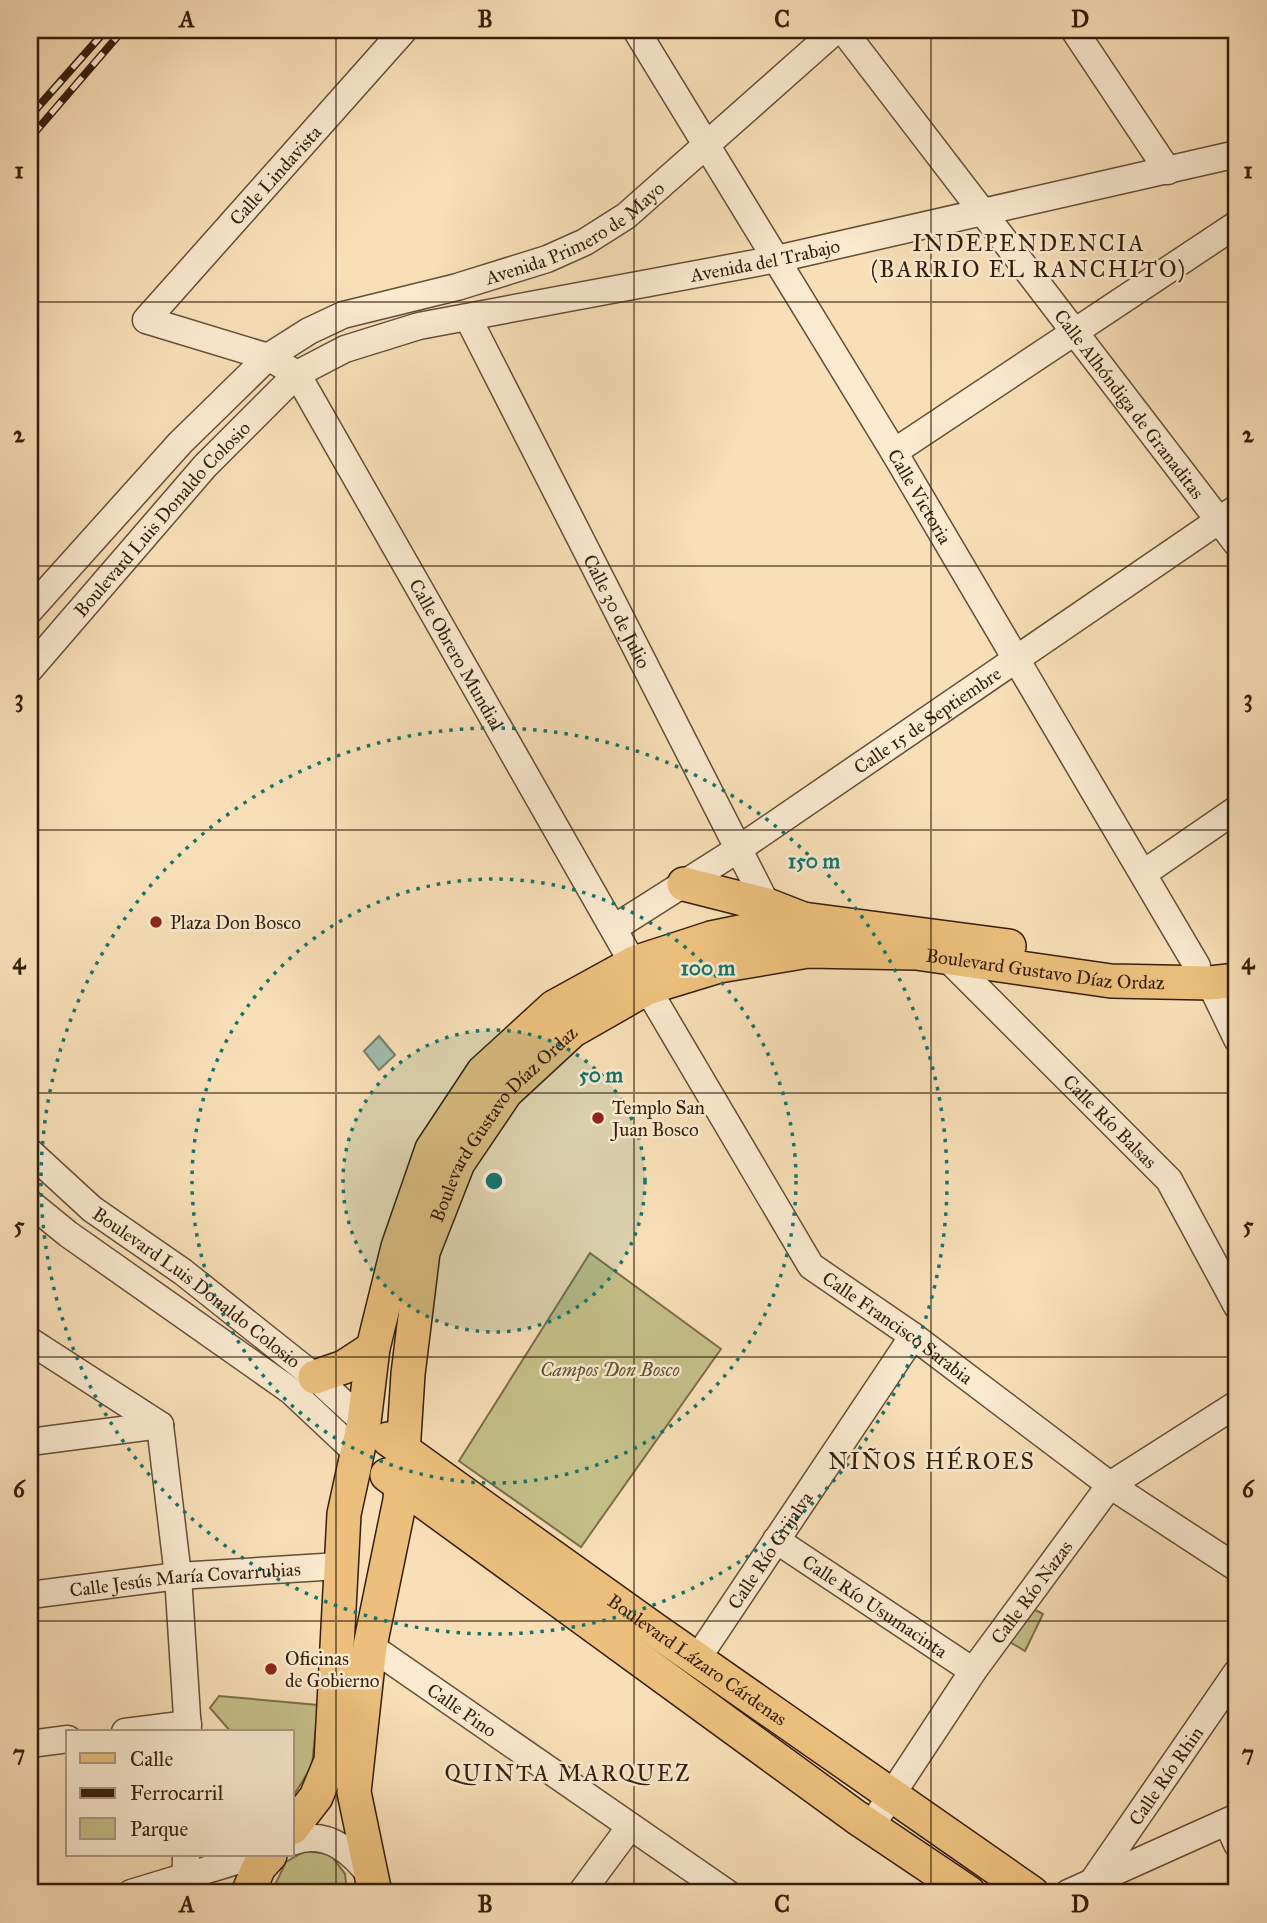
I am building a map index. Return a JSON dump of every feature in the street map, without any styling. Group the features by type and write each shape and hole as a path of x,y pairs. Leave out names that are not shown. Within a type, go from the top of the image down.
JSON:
{"main road":[{"path":"684,884 767,905 803,919"},
{"name":"Boulevard Gustavo Díaz Ordaz","path":"294,1825 316,1797 331,1761 339,1566 344,1514 361,1437 373,1348 398,1247 432,1149 482,1072 554,1007 640,976 711,938 803,919 923,932 1215,976"},
{"name":"Boulevard Gustavo Díaz Ordaz","path":"378,1888 354,1792 370,1646 401,1486 408,1374 423,1252 458,1163 506,1092 572,1031 640,976 808,951 916,953 949,960 1111,981 1215,976 1237,963"},
{"path":"315,1377 344,1367 373,1348"},
{"name":"Boulevard Lázaro Cárdenas","path":"361,1437 403,1449 1032,1893"},
{"name":"Boulevard Lázaro Cárdenas","path":"361,1437 401,1486 871,1826 969,1893"},
{"path":"248,1893 259,1867 270,1856"}],"street":[{"name":"Calle Lindavista","path":"268,357 146,320 404,30"},
{"name":"Calle Victoria","path":"636,30 894,452 1144,873 1215,976 1237,1039"},
{"name":"Avenida Primero de Mayo","path":"268,357 309,331 343,315 457,287 547,259 585,242 626,216 836,30"},
{"name":"Calle Alhóndiga de Granaditas","path":"843,30 1075,330 1228,514 1237,544"},
{"path":"1074,30 1168,171"},
{"name":"Avenida del Trabajo","path":"297,374 345,349 377,338 777,259 1237,155"},
{"path":"894,452 1237,224"},
{"name":"Calle 30 de Julio","path":"468,318 767,905"},
{"name":"Calle Obrero Mundial","path":"268,357 297,374 640,976"},
{"name":"Boulevard Luis Donaldo Colosio","path":"30,610 180,443 268,357"},
{"name":"Boulevard Luis Donaldo Colosio","path":"30,669 205,466 297,374"},
{"path":"180,443 205,466"},
{"name":"Calle 15 de Septiembre","path":"614,928 740,848 1228,514"},
{"path":"1144,873 1237,809"},
{"name":"Calle Río Balsas","path":"949,960 1169,1180 1237,1306"},
{"name":"Calle Francisco Sarabia","path":"640,976 811,1266 913,1336 1110,1485 1237,1568"},
{"name":"Boulevard Luis Donaldo Colosio","path":"30,1152 92,1209 183,1272 315,1377 361,1437"},
{"name":"Boulevard Luis Donaldo Colosio","path":"30,1203 68,1234 290,1391 361,1437"},
{"name":"Calle Río Grijalva","path":"697,1659 913,1336"},
{"path":"30,1341 160,1424"},
{"name":"Calle Río Nazas","path":"871,1826 973,1671 1110,1485 1237,1404"},
{"path":"30,1442 160,1424"},
{"path":"156,1730 188,1728 178,1576 160,1424"},
{"name":"Calle Río Usumacinta","path":"776,1540 973,1671"},
{"name":"Calle Jesús María Covarrubias","path":"30,1595 178,1576 339,1566"},
{"name":"Calle Pino","path":"370,1646 629,1828 727,1893"},
{"name":"Calle Río Rhin","path":"1093,1881 1237,1672"},
{"path":"30,1744 66,1739"},
{"path":"581,1893 629,1828"},
{"path":"1068,1893 1234,1828"},
{"path":"294,1841 304,1837 335,1842 356,1856 378,1888"},
{"path":"168,1884 253,1856"}],"green space":[{"name":"Campos Don Bosco","path":"590,1253 721,1349 581,1547 459,1461"},
{"path":"1026,1605 1043,1614 1025,1651 1008,1641"},
{"path":"219,1696 318,1705 312,1766 294,1795 294,1730 229,1730 210,1708"},
{"path":"305,1851 330,1854 345,1874 347,1893 271,1893 286,1862"}],"shaded area":[{"path":"379,1036 395,1055 379,1070 364,1051"}],"railway":[{"path":"30,116 106,30"},
{"path":"30,138 123,30"}],"place":[{"name":"Plaza Don Bosco","path":"156,922"},
{"name":"Templo San Juan Bosco","path":"598,1118"},
{"name":"Oficinas de Gobierno","path":"271,1669"}],"district":[{"name":"INDEPENDENCIA (BARRIO EL RANCHITO)","path":"1029,256"},
{"name":"NIÑOS HÉROES","path":"932,1461"},
{"name":"QUINTA MARQUEZ","path":"568,1773"}]}
